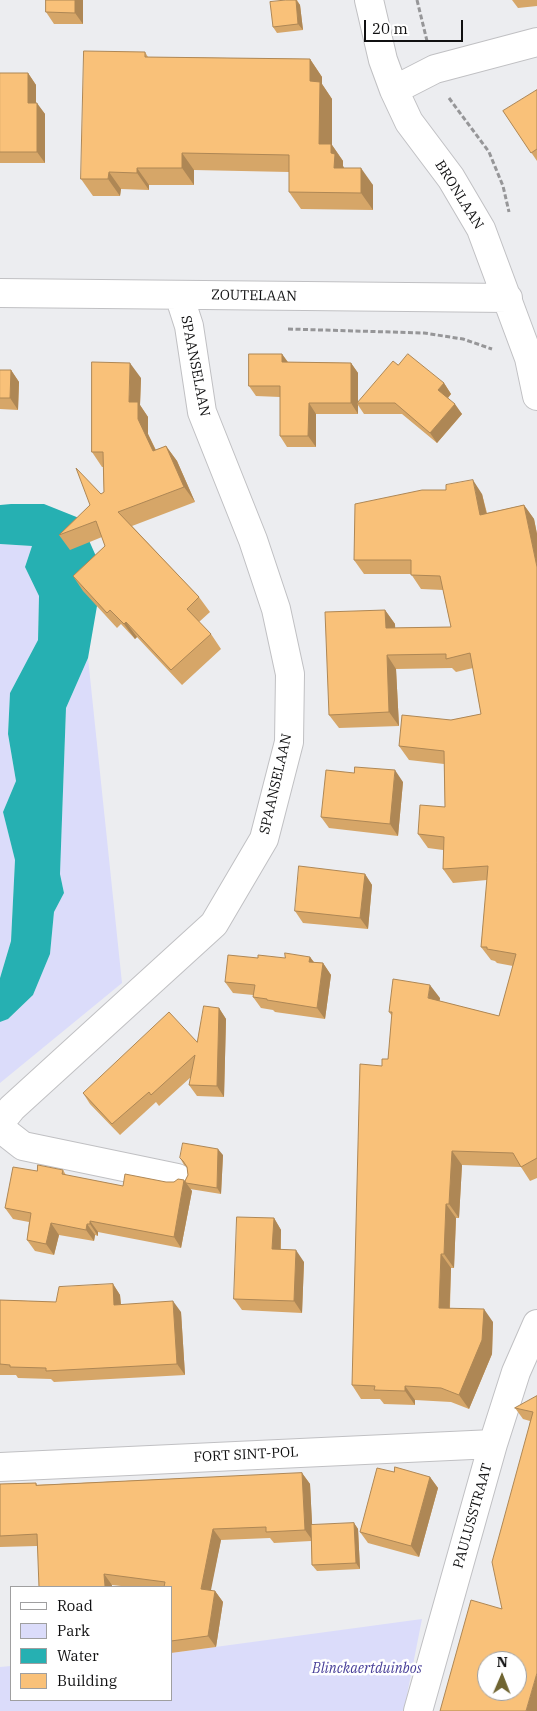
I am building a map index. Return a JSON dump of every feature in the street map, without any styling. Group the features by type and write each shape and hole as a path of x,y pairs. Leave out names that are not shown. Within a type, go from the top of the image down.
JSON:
{"street":[{"name":"BRONLAAN","path":"369,0 383,60 409,122 451,178 481,229 526,348 537,396"},
{"path":"394,90 435,69 537,42"},
{"name":"ZOUTELAAN","path":"0,293 508,298"},
{"name":"SPAANSELAAN","path":"0,1123 12,1108 214,924 264,839 288,742 290,674 276,609 253,540 202,412 189,326 179,295"},
{"path":"0,1128 23,1146 177,1178"},
{"name":"PAULUSSTRAAT","path":"418,1711 493,1444 516,1372 537,1324"},
{"name":"FORT SINT-POL","path":"0,1467 493,1444"}],"path":[{"path":"417,0 435,69 450,99 490,152 503,186 511,220"},
{"path":"287,329 424,334 463,338 503,354 526,348"}],"green space":[{"path":"0,544 32,546 25,567 39,596 38,640 10,693 8,734 16,781 3,812 15,860 11,941 0,978"},
{"path":"88,658 122,983 0,1083 0,1022 8,1019 33,995 50,954 54,912 64,893 60,874 66,708"},
{"name":"Blinckaertduinbos","path":"422,1619 404,1710 402,1711 0,1711 0,1667 10,1666 10,1701 172,1701 172,1653"}],"water":[{"path":"44,504 79,518 99,563 97,606 88,658 66,708 60,874 64,893 54,912 50,954 33,995 8,1019 0,1022 0,978 11,941 15,860 3,812 16,781 8,734 10,693 38,640 39,596 25,567 32,546 0,544 0,505"}],"building":[{"path":"46,0 75,0 75,13 46,12"},
{"path":"296,0 298,24 273,27 270,2"},
{"path":"84,51 145,52 145,57 310,59 310,81 320,82 319,144 331,144 331,153 335,154 334,168 361,168 361,193 289,192 289,155 182,153 182,168 137,168 137,173 109,172 108,179 81,179"},
{"path":"0,73 28,73 28,103 37,103 37,152 0,152"},
{"path":"537,90 537,149 531,153 503,111"},
{"path":"249,354 282,354 282,362 351,363 351,403 309,403 308,436 280,436 280,386 249,386"},
{"path":"408,354 444,383 438,390 455,404 430,433 395,403 357,403 393,361 398,365"},
{"path":"92,362 130,363 129,402 138,402 138,419 153,451 166,446 184,487 118,512 199,597 187,609 211,634 171,670 126,622 124,624 110,610 107,613 73,576 105,546 96,521 59,535 90,505 76,468 101,494 104,492 103,452 92,452"},
{"path":"0,370 11,370 10,398 0,398"},
{"path":"473,480 480,515 524,505 537,567 537,1158 521,1167 513,1153 452,1151 449,1204 446,1204 444,1254 441,1254 439,1308 484,1309 482,1340 459,1395 441,1388 405,1386 405,1391 374,1390 375,1386 352,1385 360,1064 382,1066 382,1059 388,1059 392,1012 389,1012 393,979 430,985 428,998 499,1016 516,954 481,947 488,866 443,869 444,837 418,834 420,805 445,807 444,751 399,746 402,715 451,720 481,714 470,653 446,659 446,654 387,655 389,712 329,715 325,612 385,610 386,628 451,627 440,576 411,575 411,560 354,560 355,504 422,490 446,490 446,485"},
{"path":"355,767 395,770 390,824 321,817 326,770 354,773"},
{"path":"299,866 365,874 360,918 295,911"},
{"path":"285,953 310,957 309,962 323,963 317,1008 253,997 255,985 225,982 228,955 258,958 258,955 285,958"},
{"path":"204,1006 219,1008 217,1086 189,1085 195,1055 151,1095 149,1092 112,1124 83,1093 169,1012 197,1042"},
{"path":"183,1143 218,1149 217,1188 186,1183 187,1167 180,1158"},
{"path":"38,1165 63,1170 62,1174 123,1186 125,1174 166,1182 174,1182 178,1179 184,1180 174,1237 90,1221 90,1224 87,1224 86,1230 51,1223 46,1244 27,1240 31,1213 5,1208 13,1167 37,1171"},
{"path":"237,1217 274,1218 272,1249 296,1250 294,1301 234,1299"},
{"path":"113,1284 114,1305 173,1301 177,1364 46,1371 46,1368 10,1367 10,1365 0,1364 0,1300 56,1302 59,1287"},
{"path":"537,1396 537,1673 526,1711 440,1711 471,1600 502,1609 492,1562 533,1412 515,1408"},
{"path":"395,1467 430,1477 411,1546 360,1532 377,1468 394,1472"},
{"path":"302,1473 305,1530 266,1532 266,1527 213,1529 201,1589 215,1591 208,1636 172,1641 172,1586 164,1586 165,1582 104,1574 105,1586 39,1586 37,1534 0,1536 0,1484 36,1483 36,1485"},
{"path":"354,1523 356,1563 312,1565 311,1525"}]}
